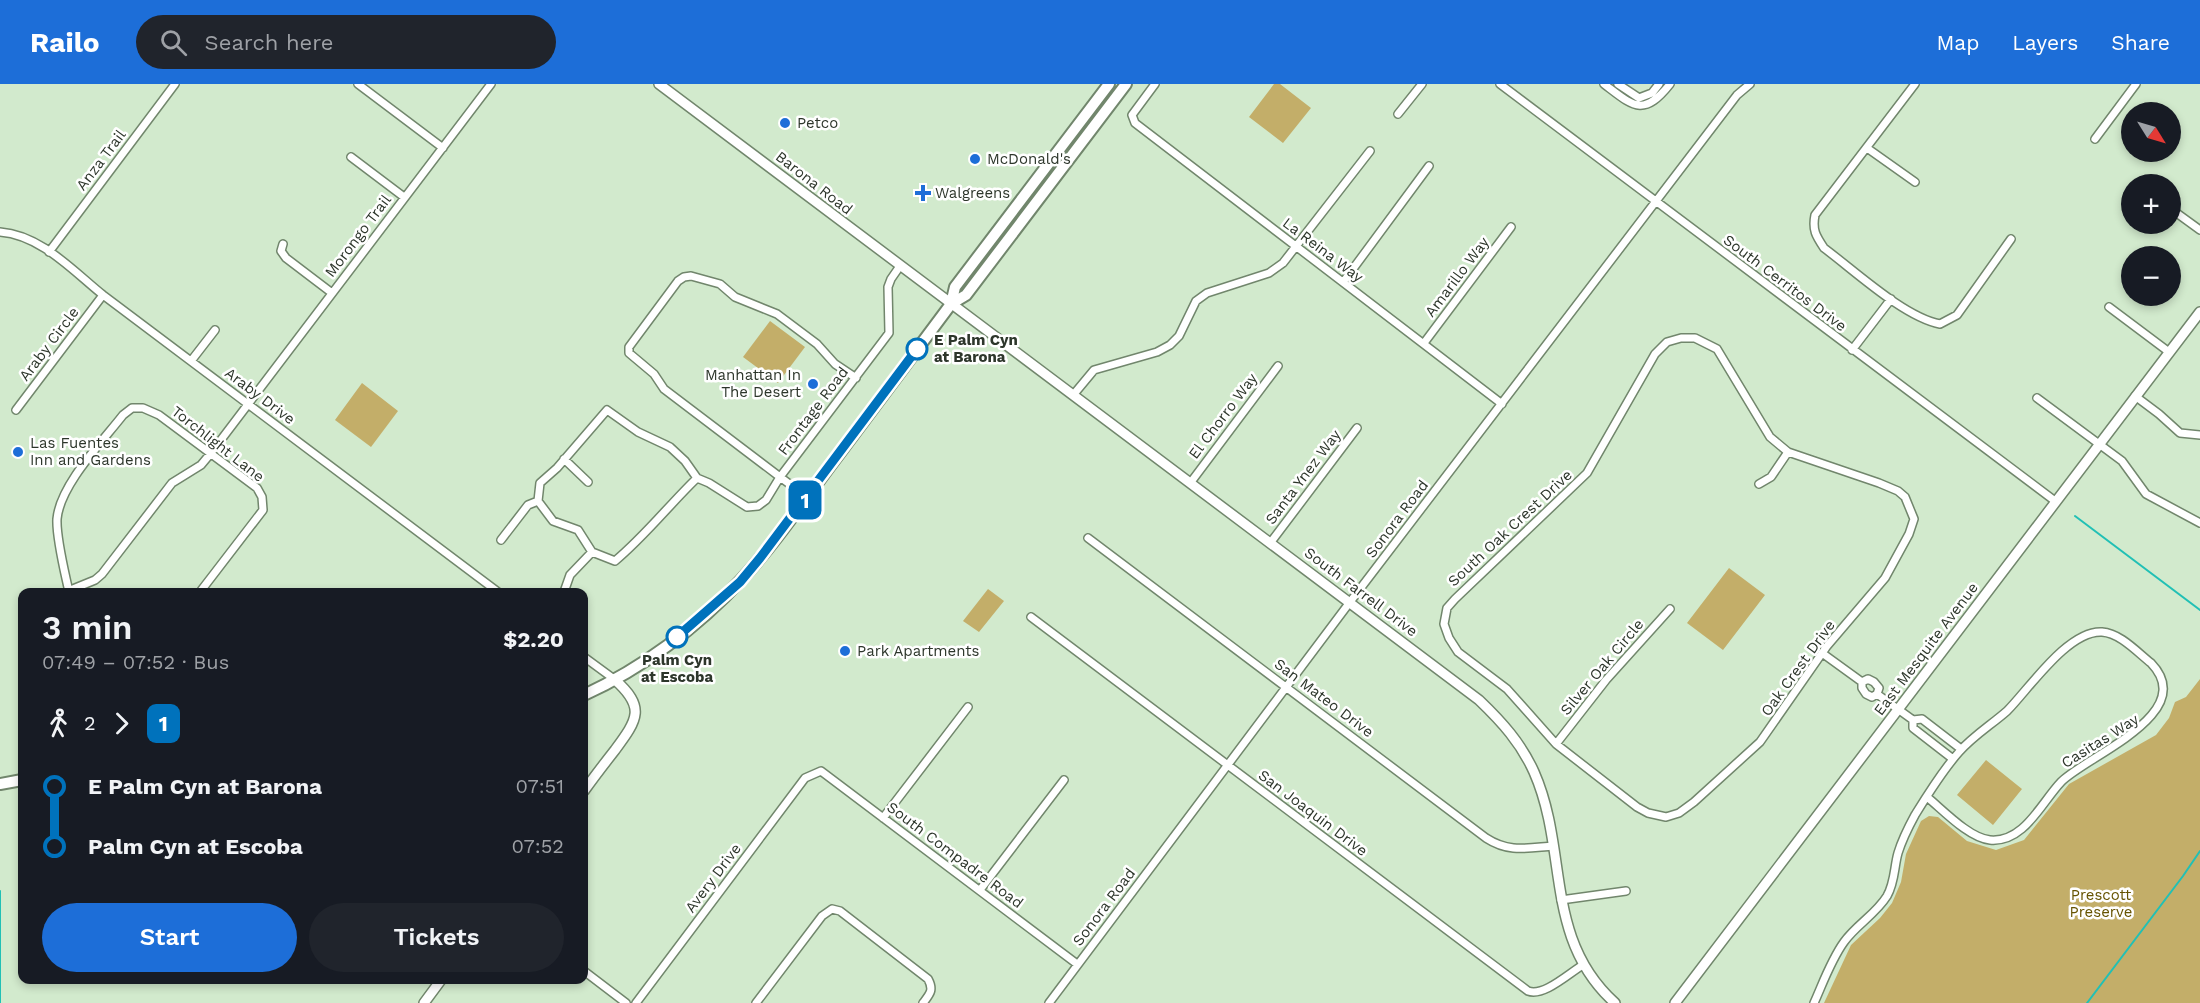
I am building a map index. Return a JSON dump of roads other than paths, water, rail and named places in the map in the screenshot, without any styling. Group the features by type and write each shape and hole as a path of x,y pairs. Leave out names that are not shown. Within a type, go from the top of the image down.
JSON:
{"main road":[{"path":"588,693 666,645 740,582 807,497 951,304 956,287 1109,84"},
{"path":"951,304 966,295 1126,84"},
{"path":"0,784 18,781"}],"street":[{"name":"Anza Trail","path":"49,252 175,84"},
{"path":"358,84 443,148"},
{"name":"Morongo Trail","path":"77,588 102,574 172,483 201,465 211,453 491,84"},
{"name":"Barona Road","path":"659,84 951,304"},
{"name":"La Reina Way","path":"1155,84 1132,115 1135,123 1502,404"},
{"path":"1398,114 1422,84"},
{"name":"South Cerritos Drive","path":"1501,84 2055,501"},
{"path":"1604,84 1636,106 1652,104 1670,84"},
{"path":"1618,84 1639,98 1652,93 1659,84"},
{"name":"Sonora Road","path":"1049,1003 1350,602 1737,95 1750,84"},
{"path":"1916,84 1815,215 1813,228 1824,248 1926,322 1940,324 1948,322 1957,315 2011,239"},
{"path":"2095,139 2136,84"},
{"path":"1867,148 1915,182"},
{"path":"1074,394 1094,370 1157,352 1170,345 1179,336 1196,302 1207,293 1269,273 1283,263 1370,151"},
{"path":"351,157 404,197"},
{"path":"1344,281 1429,166"},
{"path":"2181,216 2200,230"},
{"name":"Amarillo Way","path":"1424,344 1511,227"},
{"name":"Araby Drive","path":"0,232 30,239 49,252 493,588"},
{"path":"283,244 281,251 286,258 332,293"},
{"name":"Frontage Road","path":"807,497 780,477 889,333 888,286 900,266"},
{"path":"697,478 668,506 639,540 615,561 592,552 578,530 553,521 538,501 540,483 607,410 638,432 670,447 685,461 697,478 747,507 758,506 766,500 780,477 664,389 654,374 629,353 629,347 678,281 684,277 691,276 720,284 735,297 777,314 818,345 830,360 856,378"},
{"name":"Araby Circle","path":"16,410 103,295"},
{"path":"1852,350 1891,298"},
{"name":"South Farrell Drive","path":"951,304 1074,394 1479,700 1509,730 1535,774 1545,804 1561,900 1575,950 1583,964 1615,1003"},
{"path":"2109,308 2169,352"},
{"name":"East Mesquite Avenue","path":"1675,1003 2200,312"},
{"path":"191,361 215,330"},
{"name":"South Oak Crest Drive","path":"1556,744 1507,688 1458,652 1444,624 1447,608 1587,473 1655,354 1667,342 1681,338 1695,338 1717,349 1770,437 1788,452"},
{"name":"El Chorro Way","path":"1191,482 1278,366"},
{"path":"2135,396 2180,433 2200,435"},
{"path":"2037,398 2122,461 2146,494 2200,524"},
{"name":"Torchlight Lane","path":"67,588 57,521 60,501 70,483 123,415 132,408 143,408 159,415 256,488 262,497 263,510 204,588"},
{"name":"Santa Ynez Way","path":"1271,542 1357,428"},
{"path":"1759,483 1771,477 1788,452"},
{"name":"Oak Crest Drive","path":"1556,744 1637,807 1648,813 1665,817 1679,813 1694,802 1760,742 1822,653 1885,578 1909,534 1914,519 1905,497 1898,491 1788,452"},
{"path":"564,459 588,482"},
{"path":"501,540 528,506 538,501"},
{"name":"San Mateo Drive","path":"1088,538 1497,845 1513,850 1553,846"},
{"path":"565,588 570,575 592,552"},
{"name":"Silver Oak Circle","path":"1556,744 1606,680 1670,609"},
{"name":"San Joaquin Drive","path":"1031,617 1528,992 1535,994 1542,992 1583,964"},
{"name":"Casitas Way","path":"1814,1003 1843,943 1888,895 1895,877 1898,853 1914,817 1953,759 1961,749 2009,708 2046,666 2077,640 2093,632 2106,632 2118,637 2158,668 2165,677 2169,692 2165,708 2154,722 2142,732 2072,772 2017,833 2004,839 1989,840 1976,835 1928,797"},
{"path":"1822,653 1862,682"},
{"path":"588,660 629,693 635,708 634,722 588,785"},
{"path":"1868,679 1874,682 1879,688 1877,694 1872,697 1866,694 1862,688 1862,682 1868,679"},
{"path":"1877,694 1913,720 1922,719 1961,749"},
{"path":"884,818 968,707"},
{"path":"1913,720 1913,728 1953,759"},
{"name":"South Compadre Road","path":"814,773 821,771 830,777 1077,964"},
{"name":"Avery Drive","path":"636,1003 805,778 814,773"},
{"path":"980,890 1064,780"},
{"path":"1561,900 1626,891"},
{"path":"756,1003 822,916 832,909 840,911 928,980 932,986 931,993 923,1003"},
{"path":"588,974 626,1003"},
{"path":"423,1003 438,984"}],"waterway":[{"path":"2075,516 2200,610"},
{"path":"2087,1003 2200,851"},
{"path":"0,891 0,1003"}],"place":[{"name":"Petco","path":"785,123"},
{"name":"McDonald's","path":"975,159"},
{"name":"Walgreens","path":"923,193"},
{"name":"E Palm Cyn at Barona","path":"917,349"},
{"name":"Manhattan In The Desert","path":"813,384"},
{"name":"Las Fuentes Inn and Gardens","path":"18,452"},
{"name":"Palm Cyn at Escoba","path":"677,637"},
{"name":"Park Apartments","path":"845,651"}],"park label":[{"name":"Prescott Preserve","path":"2101,904"}]}
